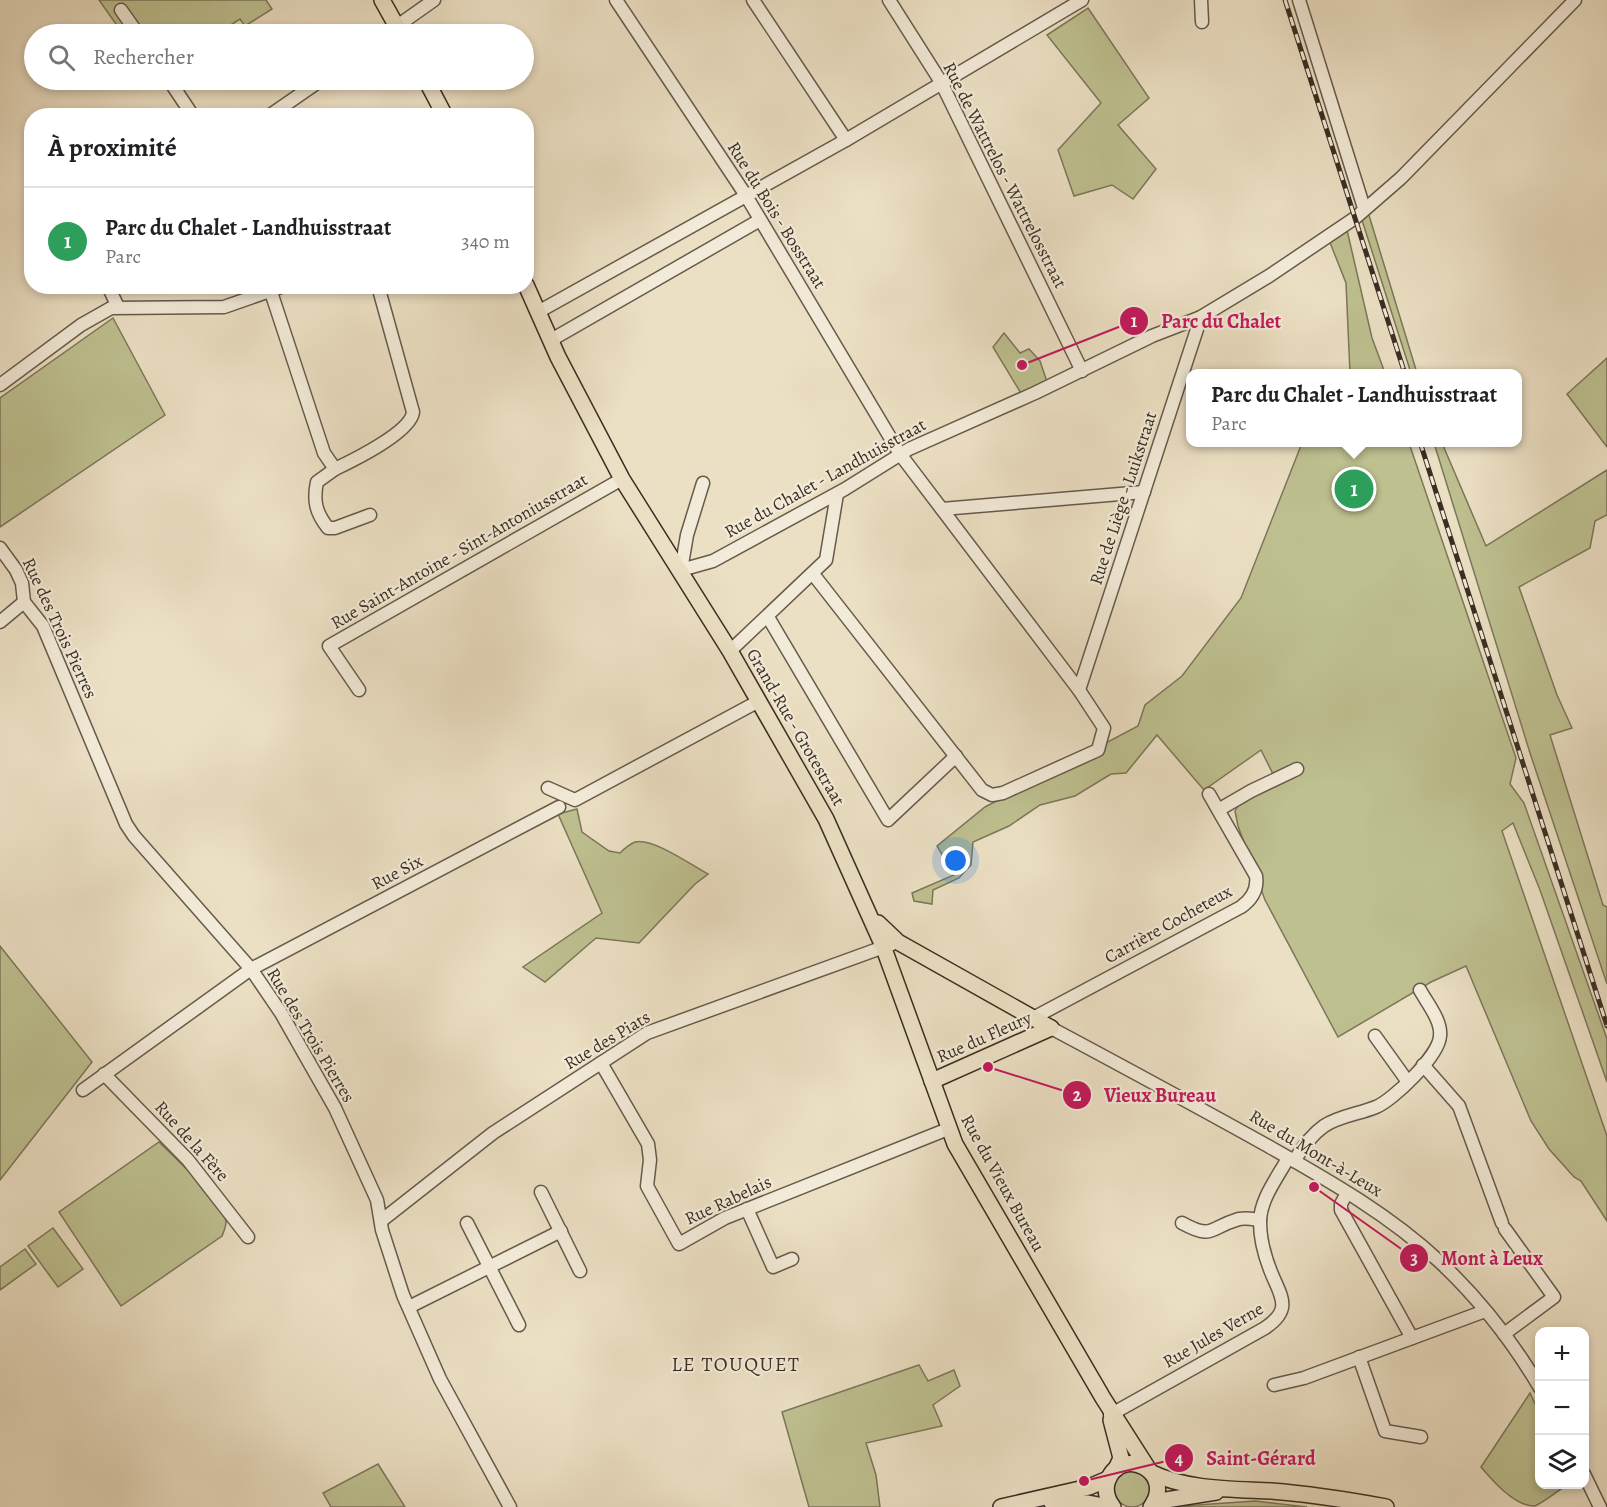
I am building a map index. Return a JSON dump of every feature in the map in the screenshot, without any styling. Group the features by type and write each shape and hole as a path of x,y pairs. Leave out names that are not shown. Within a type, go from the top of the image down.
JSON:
{"main road":[{"path":"382,0 392,24"},
{"path":"431,90 441,108"},
{"name":"Grand-Rue - Grotestraat","path":"530,294 622,479 681,570 759,701 820,808 867,908"},
{"name":"Rue du Vieux Bureau","path":"867,908 890,944 948,1129 1111,1414 1151,1472"},
{"name":"Rue du Mont-à-Leux","path":"890,944 1051,1029"},
{"name":"Rue du Fleury","path":"932,1082 1051,1029"},
{"name":"Rue du Vieux Bureau","path":"1111,1414 1121,1458 1106,1492 1111,1507"},
{"path":"1021,1505 1089,1487 1133,1464 1178,1482 1233,1490 1300,1494 1386,1507"},
{"path":"1151,1472 1158,1489 1152,1506"},
{"path":"1152,1506 1233,1490"},
{"path":"1001,1507 1088,1503 1111,1507"}],"street":[{"path":"405,24 434,0"},
{"name":"Rue du Bois - Bosstraat","path":"616,0 745,194 900,454 1079,690 1104,728 1098,750 1003,793 992,795 982,790 956,756"},
{"path":"753,0 846,140"},
{"name":"Rue de Wattrelos - Wattrelosstraat","path":"889,0 941,82 1082,371"},
{"path":"538,312 745,194 846,140 1082,0"},
{"path":"1200,0 1202,22"},
{"path":"1299,0 1364,208"},
{"name":"Rue du Chalet - Landhuisstraat","path":"681,570 713,561 837,494 900,454 1082,371 1152,336 1201,317 1320,243 1401,177 1575,0"},
{"path":"121,10 131,24"},
{"path":"176,90 188,108"},
{"path":"280,108 306,90"},
{"path":"551,340 760,220"},
{"path":"112,294 118,307"},
{"path":"0,385 103,312 118,307 224,307 265,294"},
{"path":"272,294 324,453 335,469"},
{"path":"370,515 335,528 328,528 315,507 317,482 402,429 412,419 413,412 380,294"},
{"name":"Rue de Liège - Luikstraat","path":"1079,690 1201,317"},
{"name":"Rue Saint-Antoine - Sint-Antoniusstraat","path":"359,690 329,646 622,479"},
{"path":"681,570 687,535 703,483"},
{"path":"942,509 1144,492"},
{"path":"730,651 826,560 837,494"},
{"name":"Rue des Trois Pierres","path":"0,548 16,570 22,584 24,602 43,626 126,824 251,969 281,1013 335,1108 375,1194 398,1282 440,1379 510,1507"},
{"path":"768,617 888,820 956,756 813,574"},
{"path":"0,622 24,602"},
{"path":"548,788 575,800 759,701"},
{"path":"1220,809 1297,770"},
{"name":"Carrière Cocheteux","path":"1033,1018 1240,907 1250,899 1256,887 1256,876 1220,809 1209,794"},
{"name":"Rue Six","path":"251,969 559,807"},
{"name":"Rue des Piats","path":"381,1221 493,1133 659,1028 890,944"},
{"path":"83,1090 251,969"},
{"name":"Rue Jules Verne","path":"1111,1414 1265,1328 1280,1315 1283,1300 1267,1258 1260,1220 1263,1205 1291,1159 1324,1126 1384,1102 1408,1082 1423,1065 1440,1036 1438,1022 1420,990"},
{"name":"Rue du Mont-à-Leux","path":"1051,1029 1291,1159 1347,1193 1424,1248 1457,1278 1485,1311 1504,1334 1535,1382"},
{"path":"1375,1036 1408,1082"},
{"name":"Rue Rabelais","path":"602,1063 648,1144 650,1160 647,1186 680,1244 702,1229 747,1209 948,1129"},
{"path":"1423,1065 1459,1106 1504,1226 1554,1297 1504,1334"},
{"name":"Rue de la Fère","path":"104,1074 188,1160 248,1237"},
{"path":"541,1192 580,1271"},
{"path":"1347,1193 1341,1204 1341,1210 1412,1338"},
{"path":"747,1209 772,1267 792,1259"},
{"path":"1182,1223 1205,1233 1214,1231 1234,1220 1260,1220"},
{"path":"467,1223 519,1325"},
{"path":"409,1307 561,1231"},
{"path":"1274,1385 1296,1381 1485,1311"},
{"path":"1359,1357 1385,1431 1421,1437"},
{"path":"1589,1484 1600,1507"}],"green space":[{"path":"99,0 266,0 272,9 248,24 244,24 240,19 232,24 116,24"},
{"path":"1088,8 1149,98 1118,125 1156,169 1133,199 1112,185 1074,196 1058,150 1101,103 1047,35"},
{"path":"1368,212 1416,369 1410,369 1361,217"},
{"path":"1347,230 1372,338 1384,369 1350,369 1346,283 1329,240"},
{"path":"113,318 165,415 0,527 0,398"},
{"path":"1004,333 1020,353 1029,349 1040,361 1047,382 1022,395 993,347"},
{"path":"1607,358 1607,447 1567,394"},
{"path":"1300,447 1410,447 1516,758 1510,784 1524,803 1607,1039 1607,1082 1540,890 1513,823 1502,831 1607,1136 1607,1221 1581,1181 1574,1177 1549,1149 1531,1121 1466,966 1431,982 1338,1037 1265,900 1238,826 1235,811 1240,802 1274,776 1261,750 1204,790 1157,735 1126,773 1111,774 1075,796 1040,805 1009,826 973,842 971,865 959,878 933,890 932,904 914,901 912,893 954,875 937,846 985,807 1138,726 1145,705 1182,676 1241,598"},
{"path":"1435,447 1444,447 1486,546 1607,470 1607,515 1595,521 1590,548 1519,587 1557,695 1572,728 1550,735 1603,905 1607,907 1607,984 1530,753"},
{"path":"577,809 582,832 609,851 620,853 635,842 651,844 708,874 695,884 639,943 596,938 545,982 523,967 602,913 558,814"},
{"path":"0,946 92,1062 0,1180"},
{"path":"159,1142 217,1203 226,1222 225,1227 222,1236 121,1306 59,1212"},
{"path":"53,1228 83,1269 58,1287 28,1246"},
{"path":"25,1249 36,1264 0,1290 0,1267"},
{"path":"919,1365 928,1381 954,1370 960,1386 933,1405 942,1426 866,1443 876,1475 880,1507 809,1507 782,1412"},
{"path":"1530,1393 1535,1404 1535,1489 1561,1489 1535,1506 1527,1505 1512,1498 1481,1467"},
{"path":"378,1464 405,1507 331,1507 323,1493"},
{"path":"1132,1471 1145,1476 1150,1489 1145,1502 1132,1507 1119,1502 1114,1489 1119,1476"},
{"path":"1255,1501 1307,1507 1168,1507"}],"railway":[{"path":"1285,0 1403,369"},
{"path":"1422,447 1607,1026"}],"place":[{"name":"Parc du Chalet","path":"1022,365"},
{"name":"Parc du Chalet - Landhuisstraat","path":"1354,489"},
{"name":"Vieux Bureau","path":"988,1067"},
{"name":"Mont à Leux","path":"1314,1187"},
{"name":"Saint-Gérard","path":"1084,1481"}],"district":[{"name":"LE TOUQUET","path":"736,1364"}]}
